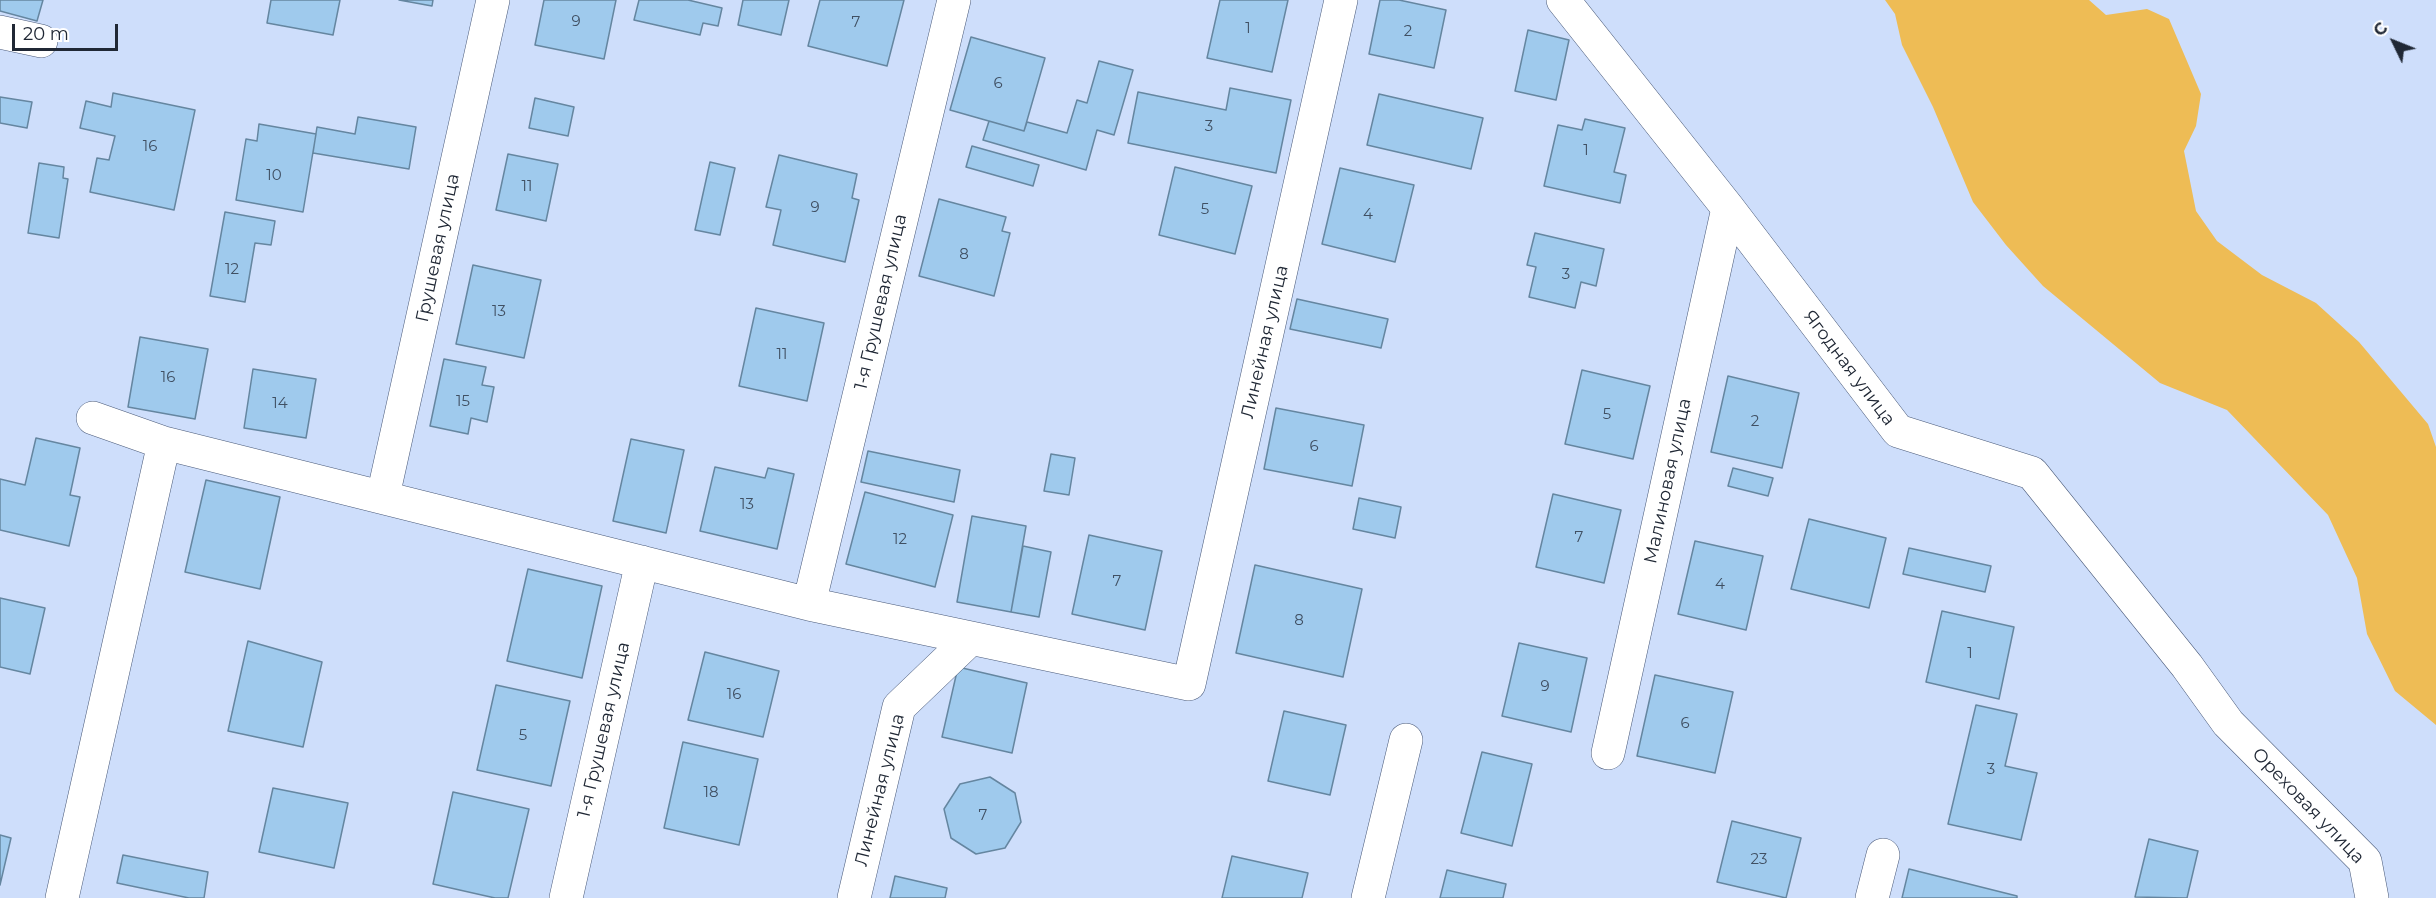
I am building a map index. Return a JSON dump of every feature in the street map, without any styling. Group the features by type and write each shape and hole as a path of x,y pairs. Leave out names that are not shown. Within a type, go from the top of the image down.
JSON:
{"street":[{"name":"Грушевая улица","path":"383,496 493,0"},
{"name":"1-я Грушевая улица","path":"809,604 954,0"},
{"name":"Линейная улица","path":"854,898 899,707 970,639 1189,684 1341,0"},
{"name":"Ягодная улица","path":"1563,0 1728,208 1898,432 2032,473 2187,666 2228,723"},
{"path":"0,32 41,40"},
{"name":"Малиновая улица","path":"1608,753 1728,208"},
{"path":"93,418 164,442 809,604 970,639"},
{"path":"62,898 164,442"},
{"name":"1-я Грушевая улица","path":"566,898 642,562"},
{"name":"Ореховая улица","path":"2228,723 2365,861 2372,898"},
{"path":"1368,898 1406,740"},
{"path":"1872,898 1883,855"}],"shaded area":[{"path":"1885,0 2089,0 2106,15 2147,9 2169,19 2201,94 2196,126 2184,151 2196,211 2217,241 2262,275 2316,303 2359,342 2428,424 2436,447 2436,725 2395,691 2367,634 2357,578 2328,515 2227,410 2160,383 2043,286 2006,245 1973,202 1933,107 1902,45 1895,14"}],"building":[{"path":"0,0 43,0 37,21 0,11"},
{"path":"271,0 340,0 333,35 267,23"},
{"path":"399,0 433,0 432,6"},
{"path":"544,0 616,0 604,59 535,45"},
{"path":"639,0 688,0 722,8 718,26 703,23 700,35 634,20"},
{"path":"743,0 789,0 781,35 738,25"},
{"path":"820,0 904,0 887,66 808,46"},
{"path":"1220,0 1288,0 1272,72 1207,58"},
{"path":"1380,0 1399,0 1446,10 1434,68 1369,54"},
{"path":"1528,30 1569,40 1556,100 1515,91"},
{"path":"971,37 1045,58 1024,131 950,110"},
{"path":"1099,61 1133,70 1114,135 1097,130 1086,170 983,140 989,121 1024,131 1027,122 1067,133 1077,100 1087,103"},
{"path":"1230,88 1291,100 1276,173 1128,143 1138,92 1226,110"},
{"path":"113,93 195,110 174,210 90,192 97,158 109,160 115,136 80,128 86,101 111,107"},
{"path":"1379,94 1483,118 1471,169 1367,145"},
{"path":"0,97 32,102 27,128 0,123"},
{"path":"535,98 574,107 568,136 529,128"},
{"path":"358,117 416,127 409,169 313,153 317,127 355,134"},
{"path":"1585,119 1625,128 1614,172 1626,175 1620,203 1544,186 1558,125 1582,130"},
{"path":"259,124 316,134 303,212 236,200 246,139 257,141"},
{"path":"972,146 1039,165 1033,186 966,167"},
{"path":"508,154 558,164 546,221 496,210"},
{"path":"779,155 857,174 852,198 859,200 845,262 773,245 781,210 766,207"},
{"path":"710,162 735,168 720,235 695,230"},
{"path":"39,163 64,167 63,178 68,179 59,238 28,233"},
{"path":"1175,167 1252,186 1235,254 1159,235"},
{"path":"1340,168 1414,185 1395,262 1322,244"},
{"path":"939,199 1006,217 1002,231 1010,233 994,296 919,276"},
{"path":"225,212 275,221 271,245 255,243 245,302 210,296"},
{"path":"1535,233 1604,249 1596,286 1581,282 1575,308 1529,297 1536,267 1527,265"},
{"path":"473,265 541,280 524,358 456,344"},
{"path":"1297,299 1388,319 1381,348 1290,329"},
{"path":"756,308 824,323 807,401 739,386"},
{"path":"140,337 208,349 195,419 128,407"},
{"path":"444,359 486,367 482,385 494,387 487,422 471,418 468,434 430,426"},
{"path":"253,369 316,379 306,438 244,428"},
{"path":"1582,370 1650,386 1633,459 1565,444"},
{"path":"1728,376 1799,393 1782,468 1711,452"},
{"path":"1276,408 1364,425 1352,486 1264,469"},
{"path":"36,438 80,448 70,495 80,497 69,546 0,530 0,479 25,485"},
{"path":"631,439 684,450 666,533 613,521"},
{"path":"868,451 960,470 954,502 861,482"},
{"path":"1051,454 1075,458 1069,495 1044,491"},
{"path":"715,467 765,478 768,468 794,474 777,549 700,531"},
{"path":"1733,468 1773,478 1768,496 1728,486"},
{"path":"206,480 280,497 260,589 185,572"},
{"path":"865,492 953,515 935,587 846,564"},
{"path":"1553,494 1621,510 1604,583 1536,567"},
{"path":"1359,498 1401,507 1395,538 1353,529"},
{"path":"972,516 1026,526 1011,612 957,602"},
{"path":"1809,519 1886,538 1869,608 1791,589"},
{"path":"1089,535 1162,551 1145,630 1072,614"},
{"path":"1695,541 1763,556 1746,630 1678,614"},
{"path":"1023,546 1051,552 1039,617 1011,612"},
{"path":"1909,548 1991,566 1985,592 1903,574"},
{"path":"1255,565 1362,589 1343,677 1236,653"},
{"path":"528,569 602,586 582,678 507,661"},
{"path":"0,598 45,608 30,674 0,667"},
{"path":"1942,611 2014,627 1999,699 1926,682"},
{"path":"248,641 322,662 303,747 228,731"},
{"path":"1519,643 1587,658 1571,732 1502,716"},
{"path":"705,652 779,671 763,737 688,720"},
{"path":"958,667 1027,683 1012,753 942,737"},
{"path":"1655,675 1733,692 1715,773 1637,756"},
{"path":"496,685 570,701 551,786 477,770"},
{"path":"1976,705 2017,714 2005,766 2037,773 2021,840 1948,824"},
{"path":"1284,711 1346,725 1330,795 1268,781"},
{"path":"683,742 758,759 739,845 664,828"},
{"path":"1482,752 1532,764 1512,846 1461,833"},
{"path":"990,777 1015,793 1021,822 1005,848 976,854 951,838 944,809 960,784"},
{"path":"273,788 348,803 334,868 259,852"},
{"path":"453,792 529,809 508,898 495,898 433,884"},
{"path":"1732,821 1801,838 1786,898 1717,882"},
{"path":"0,835 11,838 0,885"},
{"path":"2149,839 2198,851 2187,898 2135,897"},
{"path":"123,855 208,872 204,898 189,898 117,883"},
{"path":"1232,856 1308,873 1302,898 1222,898"},
{"path":"1909,869 2017,896 2017,898 1902,898"},
{"path":"1447,870 1506,884 1503,898 1440,898"},
{"path":"895,876 947,888 945,898 890,898"}]}
